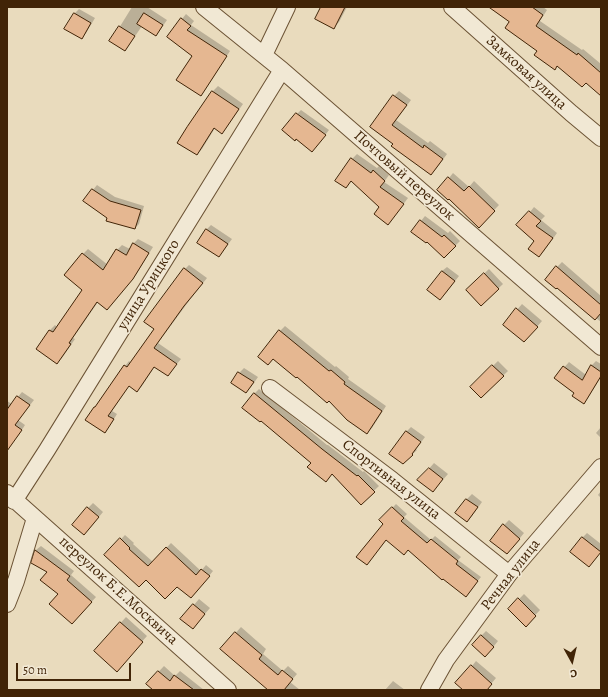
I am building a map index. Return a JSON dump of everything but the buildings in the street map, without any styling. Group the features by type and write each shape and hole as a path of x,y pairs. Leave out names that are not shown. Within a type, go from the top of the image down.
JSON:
{"street":[{"name":"Почтовый переулок","path":"204,7 282,70 601,347"},
{"path":"264,55 287,7"},
{"name":"Замковая улица","path":"452,7 601,138"},
{"name":"улица Урицкого","path":"11,497 55,436 282,70"},
{"name":"Спортивная улица","path":"270,388 392,480 509,574"},
{"name":"Речная улица","path":"429,690 446,660 509,574 601,467"},
{"name":"переулок Б.Е.Москвича","path":"11,497 228,690"},
{"path":"7,604 16,581 35,518"}]}
